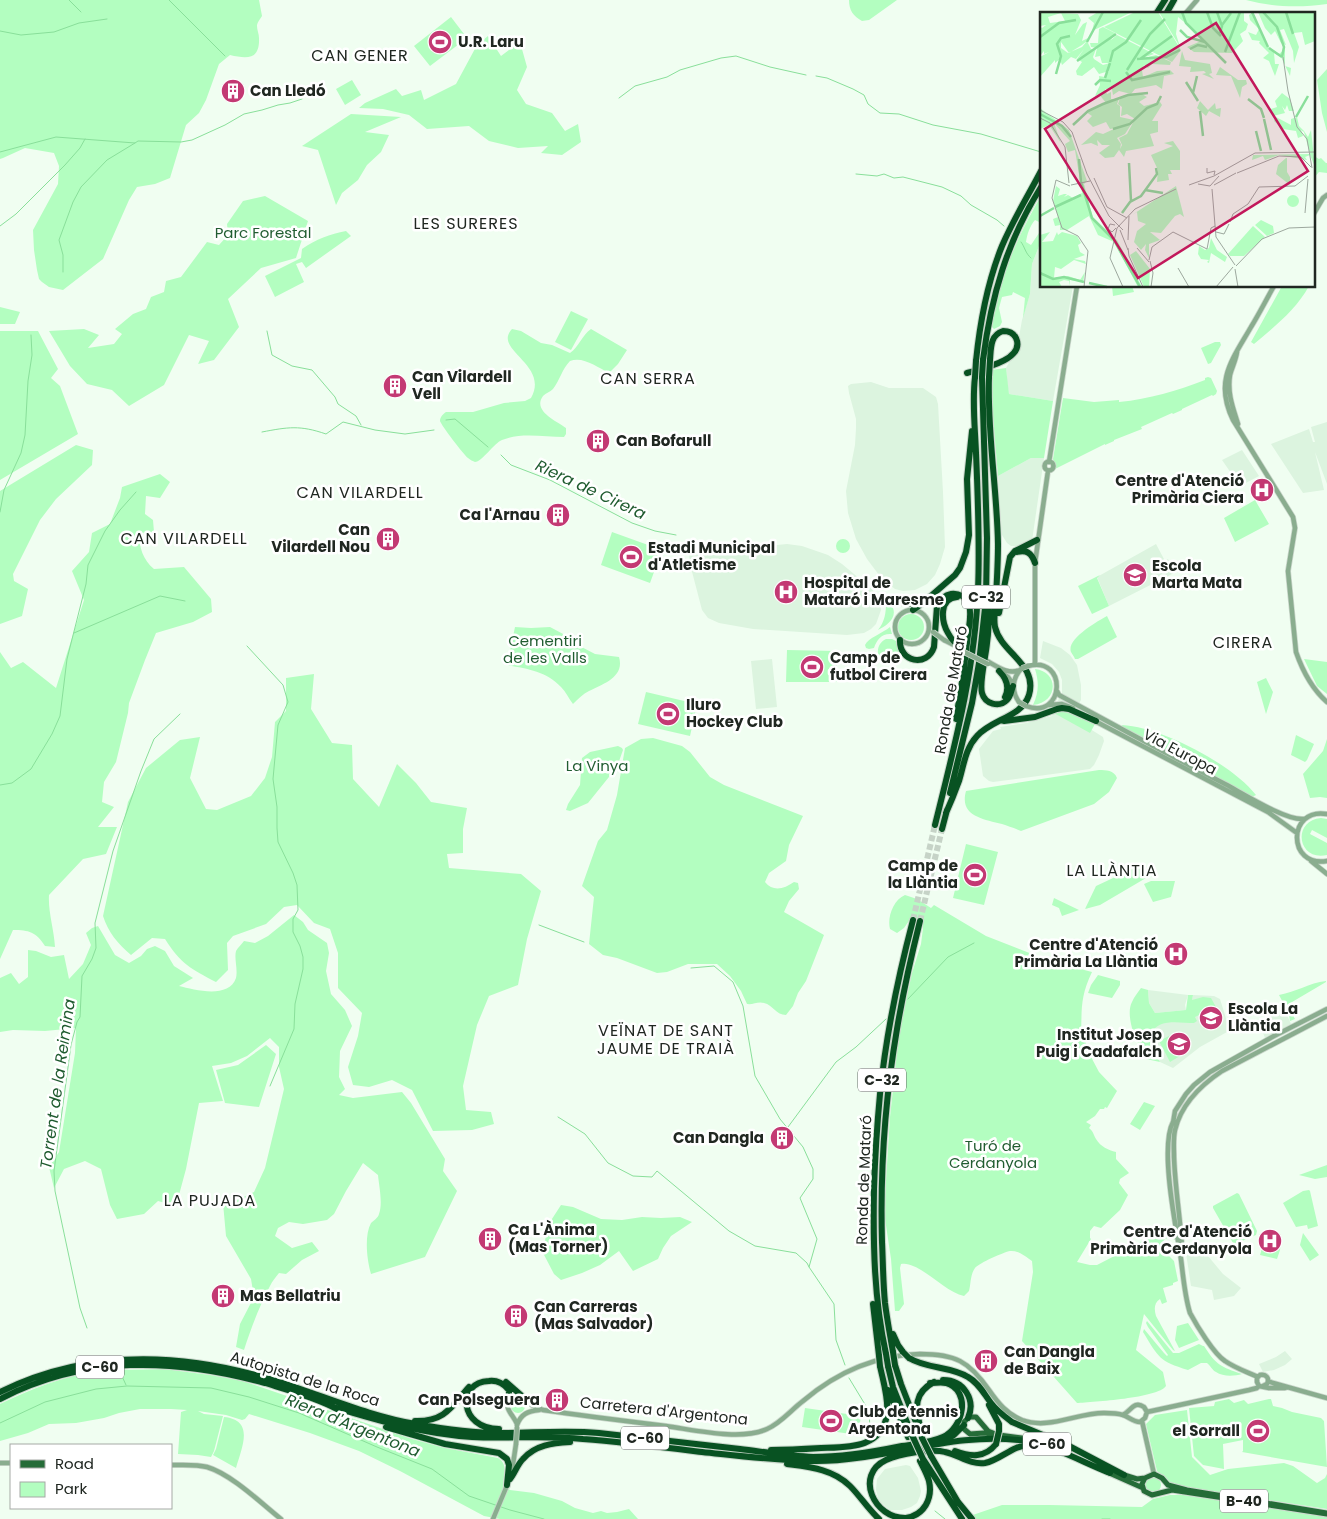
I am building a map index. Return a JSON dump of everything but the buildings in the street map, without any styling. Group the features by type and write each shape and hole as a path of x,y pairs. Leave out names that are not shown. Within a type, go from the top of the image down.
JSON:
{"highway":[{"path":"1157,12 1165,0"},
{"path":"1167,12 1174,0"},
{"name":"C-32","path":"982,377 976,361 983,310 997,260 1019,210 1040,173"},
{"name":"C-32","path":"982,377 986,360 993,301 1004,262 1016,234 1040,189"},
{"path":"967,373 999,363 1011,356 1017,344 1016,338 1012,333 1005,330 995,334 986,360"},
{"path":"946,812 956,788 968,748 980,732 1019,709 1028,696 1030,685 1026,670 1005,646 997,632 995,619 998,567 997,526 990,427 982,377"},
{"name":"Ronda de Mataró","path":"935,825 963,707 976,628 980,534 974,410 982,377"},
{"name":"Ronda de Mataró","path":"946,812 968,721 983,632 987,566 982,377"},
{"path":"913,610 955,575 966,552 968,535 967,479 974,410"},
{"path":"986,496 990,508 991,536 988,642 981,688 982,694 986,700 993,704 998,704 1005,702 1013,686"},
{"path":"997,632 997,621 1011,554 1038,540"},
{"path":"1006,574 1011,556 1019,551 1028,552 1035,563"},
{"path":"900,640 902,651 909,658 919,660 928,656 934,647 938,604 946,596 954,594 960,595 967,601 970,610 965,660 955,726 943,779 942,797"},
{"path":"963,649 950,636 944,622 943,610 945,604 955,597 963,600 968,608 965,660"},
{"path":"894,598 900,603 909,604 919,603 928,598"},
{"path":"983,675 986,697 992,701 999,701 1004,698 1008,689 1005,679 999,671"},
{"path":"995,722 1035,718 1062,708 1070,709 1096,721"},
{"name":"C-32","path":"942,829 946,812"},
{"name":"Ronda de Mataró","path":"886,1354 874,1320 871,1266 874,1243 876,1151 880,1094 889,1028 900,969 912,920"},
{"name":"Ronda de Mataró","path":"886,1354 882,1218 883,1153 896,1030 920,921"},
{"path":"882,1218 888,1303 894,1336 902,1352 909,1358 925,1365 968,1377 977,1384 999,1411 1012,1422 1069,1446 1124,1475"},
{"path":"750,1450 852,1447 869,1441 880,1431 887,1416 880,1366 886,1354"},
{"path":"886,1354 921,1443 931,1456 958,1502 972,1519"},
{"name":"Autopista de la Roca","path":"0,1392 40,1375 92,1362 127,1359 171,1360 206,1364 243,1372 398,1420"},
{"name":"C-60","path":"0,1399 34,1383 74,1371 141,1364 206,1370 242,1377 276,1386 333,1407"},
{"path":"892,1366 893,1387 910,1436"},
{"path":"921,1443 946,1447 964,1454 977,1456 988,1452 996,1444 999,1424 996,1417 980,1390 969,1379 958,1373"},
{"path":"882,1375 891,1398 922,1460 962,1519"},
{"path":"398,1420 422,1421 441,1416 455,1405 468,1388 485,1378 494,1377 506,1382 522,1396"},
{"path":"508,1400 509,1390 506,1386 493,1380 485,1381 476,1385 467,1396 467,1409 473,1420 485,1427 540,1432"},
{"path":"921,1443 917,1405 918,1397 922,1390 930,1384 941,1380 948,1380 963,1388 970,1402 971,1410 968,1418"},
{"path":"921,1443 946,1436 957,1425 961,1414 961,1402 953,1387 943,1383 930,1384"},
{"path":"333,1407 346,1414 436,1442 499,1453 507,1459 509,1465 507,1485"},
{"name":"Autopista de la Roca","path":"333,1407 386,1423 431,1433 486,1438 593,1440"},
{"name":"C-60","path":"398,1420 458,1431 600,1434 791,1456 843,1456 921,1443 939,1442 949,1439 958,1433 964,1425"},
{"path":"507,1485 522,1459 534,1450 550,1444 593,1440"},
{"name":"C-60","path":"593,1440 754,1458 823,1461 858,1458 921,1443"},
{"name":"B-40","path":"921,1443 1016,1440 1046,1447 1110,1473"},
{"path":"922,1460 930,1489 930,1497 923,1510 917,1515 903,1519 889,1516 878,1508 871,1497 869,1486 872,1473 885,1461 901,1456 942,1451 972,1463 980,1463 992,1461 1016,1448 1031,1445 1092,1465"},
{"path":"754,1458 766,1462 818,1469 836,1476 848,1484 879,1519"}],"main road":[{"path":"968,1418 976,1417 988,1431 999,1433"},
{"name":"C-60","path":"968,1418 964,1425 967,1433 999,1433 1040,1442 1092,1465 1124,1475"},
{"path":"976,1433 980,1429 981,1423"},
{"name":"B-40","path":"1110,1473 1135,1483 1152,1496 1172,1490 1327,1513"},
{"path":"1124,1475 1137,1479 1154,1474"},
{"name":"B-40","path":"1154,1474 1162,1478 1168,1485 1186,1490 1327,1513"},
{"path":"1143,1488 1142,1484 1145,1478"},
{"path":"1161,1492 1164,1487 1163,1481"}],"street":[{"path":"1187,12 1197,0"},
{"path":"1314,213 1327,194"},
{"path":"1034,664 1035,563 1048,471 1044,466 1046,462 1049,462 1077,288"},
{"path":"1273,288 1230,362 1225,382 1227,408 1293,517 1295,528 1288,571 1296,652 1309,681 1327,702"},
{"path":"1238,350 1230,376 1230,386 1232,406 1239,428"},
{"path":"944,641 933,632 928,618 921,612 913,610 903,612 896,620 895,632 900,640 907,644 918,644 932,638 944,641 1015,674"},
{"path":"914,644 924,640 928,633 929,625 925,616"},
{"path":"988,663 1008,676 1015,696 1021,704 1030,708 1048,705 1054,699 1057,691 1057,682 1052,672 1045,667 1034,664 1015,674 1013,686"},
{"name":"Via Europa","path":"1057,691 1059,695 1104,720 1254,799 1290,817 1304,819"},
{"name":"Via Europa","path":"1048,705 1065,704 1268,812 1297,833"},
{"path":"1327,814 1314,814 1304,819 1297,833 1298,846 1301,851 1327,874"},
{"path":"1308,858 1317,862 1327,861"},
{"path":"1174,1156 1171,1145 1173,1115 1194,1085 1210,1072 1327,1009"},
{"path":"1180,1253 1182,1242 1174,1156 1174,1136 1178,1120 1193,1096 1216,1075 1327,1016"},
{"path":"1173,1122 1168,1139 1168,1163 1189,1308 1196,1324 1222,1359 1228,1363 1258,1377 1264,1375 1268,1381 1273,1383 1327,1398"},
{"path":"1177,1234 1182,1242"},
{"name":"Carretera d'Argentona","path":"543,1410 708,1432 748,1434 768,1429 775,1425 825,1384 859,1366 871,1361 928,1354 946,1356 969,1366 1003,1409 1022,1420 1048,1423 1102,1413 1123,1415 1131,1419"},
{"path":"1258,1377 1256,1381 1261,1386 1292,1389"},
{"path":"1147,1412 1257,1388 1268,1384 1268,1381"},
{"path":"517,1425 508,1409 508,1400 513,1396 522,1396 528,1403 543,1410"},
{"path":"493,1519 513,1468 517,1425 528,1408 528,1403"},
{"path":"1123,1415 1134,1405 1138,1404 1144,1407 1147,1412"},
{"path":"512,1415 517,1416 543,1410"},
{"path":"1129,1411 1131,1419 1137,1422 1142,1421 1147,1412"},
{"path":"1142,1421 1154,1474"},
{"path":"172,1465 198,1465 216,1471 281,1519"}],"shaded area":[{"path":"1040,244 1040,288 1073,288 1053,401 1009,394 1007,382 1006,368 1017,348 1022,320 1030,294 1032,264"},
{"path":"871,382 889,388 923,388 936,397 938,404 945,547 935,575 927,584 915,590 903,591 895,589 882,579 867,559 856,539 848,513 846,491 855,445 856,419 848,386"},
{"path":"1327,422 1327,484 1315,452 1324,490 1303,493 1271,444 1309,429 1313,442 1315,442 1311,427"},
{"path":"1242,450 1259,476 1240,486 1222,460"},
{"path":"1031,458 1044,458 1032,541 1022,546 1011,546 1002,535 998,476"},
{"name":"Centre d'Atenció Primària Ciera","path":"1263,479 1274,495 1261,502 1251,486"},
{"name":"Hospital de Mataró i Maresme","path":"787,544 802,546 828,555 872,589 880,603 881,610 876,624 864,633 847,635 753,629 719,623 708,618 702,610 690,564 690,547 694,545 747,548"},
{"name":"Escola Marta Mata","path":"1156,544 1165,561 1168,559 1174,573 1109,606 1097,577"},
{"path":"1043,641 1061,648 1070,655 1077,665 1081,685 1081,700 1071,717 1103,737 1104,741 1099,755 1090,769 989,781 983,776 979,749 993,731 1001,729 1000,727 1052,716 1062,693 1062,680 1059,672 1052,664 1040,658"},
{"path":"772,659 777,707 756,709 751,661"},
{"path":"1148,990 1188,995 1185,1005 1186,1010 1155,1013 1149,1003"},
{"path":"1193,995 1214,996 1220,999 1229,1028 1227,1032 1200,1047 1173,1068 1160,1062 1151,1045 1154,1044 1152,1033 1155,1026 1159,1023 1190,1008"},
{"path":"1284,1008 1291,1024 1265,1038 1260,1025 1271,1019 1269,1013"},
{"path":"1196,1244 1223,1274 1241,1288 1234,1296 1214,1300 1212,1290 1191,1286 1186,1253"},
{"path":"1285,1351 1292,1359 1274,1370 1263,1372 1259,1364"},
{"path":"910,1466 918,1478 921,1491 920,1496 917,1503 911,1507 902,1510 890,1510 879,1501 876,1490 877,1479 885,1469"}],"green space":[{"path":"0,0 259,0 262,16 257,25 259,45 255,54 247,57 230,55 219,64 206,100 199,113 186,125 170,178 155,184 137,187 129,200 103,259 63,290 49,287 39,279 34,250 33,230 58,184 59,166 54,153 25,148 0,159"},
{"path":"849,0 897,0 869,20 862,21 852,12"},
{"path":"1246,0 1327,0 1327,4 1286,6"},
{"name":"U.R. Laru","path":"451,17 467,38 430,66 414,46"},
{"path":"488,36 501,56 520,42 527,67 517,90 526,104 552,113 565,131 578,124 581,142 562,155 541,153 548,146 518,148 489,141 469,126 427,129 409,115 383,109 359,108 365,103 396,89 402,96 421,90 424,100 456,84 477,45"},
{"path":"1327,69 1327,132 1317,80"},
{"path":"352,80 361,95 345,105 336,89"},
{"path":"351,114 401,117 365,132 389,135 381,152 367,165 358,180 342,193 336,205 318,150 302,146"},
{"path":"1314,156 1319,159 1321,158 1327,163 1327,173 1319,172 1314,178"},
{"name":"Parc Forestal","path":"265,196 308,221 296,258 261,268 228,299 239,327 214,360 198,364 209,341 189,335 164,385 129,406 112,390 87,384 70,366 49,331 84,329 99,335 88,348 114,344 122,334 115,329 133,314 146,309 151,297 164,292 166,281 181,277 207,242 219,245 228,235 227,224 243,201"},
{"path":"1040,198 1040,222 1035,220 1029,230 1026,242 1031,245 1040,232 1040,244 1032,264 1030,294 1023,318 1025,298 1013,292 1012,295 1002,297 999,308 1002,322 1000,326 994,329 992,327 994,311 1003,276 1025,226"},
{"name":"Parc Forestal","path":"346,231 351,236 306,268 302,262 296,264 304,282 275,297 265,276 301,258 302,249 313,242 329,235"},
{"path":"1112,288 1133,288 1134,292 1113,296"},
{"path":"1281,288 1308,288 1298,303 1277,325 1254,344 1251,342"},
{"path":"0,307 20,312 15,324 0,324"},
{"path":"571,311 588,319 571,350 555,342"},
{"path":"512,329 521,331 541,343 552,345 570,353 591,329 627,350 618,364 609,373 585,361 570,361 553,389 543,396 540,401 543,411 566,428 564,437 517,436 509,438 499,442 481,459 475,462 462,452 440,420 446,412 473,412 504,403 525,401 531,398 535,386 533,376 509,344 508,337"},
{"path":"0,331 38,331 58,369 51,378 60,386 78,434 0,480"},
{"path":"1215,342 1220,342 1221,345 1211,363 1208,364 1201,348"},
{"path":"1006,368 1009,394 1053,401 1044,458 1031,458 998,476 991,370"},
{"path":"1208,377 1211,378 1217,391 1213,396 1141,427 1142,429 1105,444 1055,469 1053,459 1063,398 1094,402 1130,401 1173,391 1205,380"},
{"path":"76,445 93,450 92,465 56,499 40,520 13,574 14,581 28,589 22,616 0,624 0,491"},
{"path":"160,474 170,482 160,498 146,496 145,514 153,520 154,532 139,533 142,553 154,569 184,567 211,599 212,612 193,622 156,633 129,703 116,762 104,782 102,802 114,807 98,827 117,827 106,854 83,859 49,895 55,947 45,946 32,933 13,930 0,959 0,652 11,668 23,662 56,688 84,600 72,571 89,552 92,533 110,524 122,487"},
{"path":"1255,500 1269,524 1235,542 1224,518"},
{"name":"Estadi Municipal d'Atletisme","path":"612,532 662,550 650,583 601,565"},
{"path":"840,539 846,539 850,546 846,553 840,553 836,549 836,543"},
{"path":"1100,575 1097,578 1109,606 1092,614 1078,586"},
{"path":"886,602 893,608 893,616 887,624 878,630 885,617"},
{"path":"911,614 920,618 924,627 920,636 911,640 902,636 898,627 902,618"},
{"path":"1107,616 1117,637 1075,659 1071,652 1073,642 1084,631"},
{"name":"Cementiri de les Valls","path":"515,627 550,627 565,635 572,642 595,654 619,657 619,670 611,679 585,694 573,704 563,689 549,677 507,665"},
{"path":"890,627 892,634 885,634 880,637 874,648 866,648 865,645 869,640"},
{"path":"886,639 896,641 899,655 902,659 900,663 887,664 880,659 878,648 882,641"},
{"name":"Camp de futbol Cirera","path":"787,650 837,651 837,682 786,682"},
{"path":"1304,659 1327,662 1327,694 1317,686"},
{"path":"1035,669 1043,671 1049,676 1053,687 1047,699 1033,705 1038,687"},
{"path":"314,674 311,709 332,743 352,745 353,779 379,807 397,764 431,802 467,808 463,829 463,853 447,854 449,868 521,874 541,891 527,939 518,985 489,996 477,1025 463,1086 466,1110 491,1112 494,1124 472,1130 433,1131 412,1090 392,1080 369,1087 353,1085 348,1067 358,1036 362,1013 338,988 338,953 330,929 314,923 297,905 284,907 266,924 233,936 227,943 228,970 216,982 187,965 165,939 152,938 131,955 114,937 105,922 103,916 128,802 146,768 180,740 200,737 190,778 206,809 217,810 251,796 265,778 272,757 275,722 286,711 286,678"},
{"path":"1266,678 1273,692 1266,714 1257,682"},
{"name":"Iluro Hockey Club","path":"646,692 697,704 690,736 638,724"},
{"path":"1057,710 1069,711 1095,724 1090,733 1052,712"},
{"path":"1122,725 1156,732 1195,749 1230,771 1256,795 1252,797 1123,728"},
{"path":"1296,735 1314,744 1305,762 1291,755"},
{"path":"653,738 682,746 690,752 710,777 724,785 803,816 789,845 786,861 769,873 765,882 775,888 794,882 798,883 799,889 789,901 784,912 824,935 806,981 786,1015 764,1003 747,1004 741,991 730,976 717,964 688,964 667,972 657,973 617,958 603,955 589,944 594,897 582,886 598,841 607,830 617,795 625,748 641,739"},
{"path":"1327,739 1327,798 1310,798 1303,774 1323,751"},
{"name":"La Vinya","path":"618,746 623,750 617,767 588,803 570,811 566,810 580,785 582,758 590,752"},
{"path":"1099,770 1112,772 1117,778 1109,792 1094,804 1021,831 980,818 969,811 966,806 966,791"},
{"path":"1321,818 1327,819 1327,838 1312,830 1310,834 1327,843 1327,855 1317,856 1310,853 1304,847 1302,833 1305,826 1311,821"},
{"name":"Camp de la Llàntia","path":"966,844 998,852 984,905 953,898"},
{"path":"1141,865 1146,878 1100,905 1085,909 1096,886"},
{"path":"1151,881 1175,881 1171,897 1153,902 1144,884"},
{"name":"Turó de Cerdanyola","path":"905,895 917,899 931,908 934,905 986,936 1050,961 1092,972 1084,996 1081,1035 1084,1037 1090,1055 1099,1072 1117,1091 1107,1108 1100,1109 1095,1116 1086,1122 1091,1125 1089,1128 1100,1144 1116,1152 1116,1159 1129,1173 1120,1179 1119,1183 1128,1195 1120,1210 1101,1228 1094,1226 1090,1231 1091,1239 1077,1262 1097,1265 1149,1237 1173,1231 1175,1240 1166,1238 1162,1246 1174,1261 1178,1281 1173,1283 1173,1285 1163,1288 1167,1302 1162,1304 1160,1299 1155,1309 1156,1316 1175,1351 1144,1314 1136,1350 1163,1372 1166,1386 1161,1390 1151,1394 1124,1399 1077,1403 1022,1341 1033,1272 1032,1261 1016,1252 1003,1253 977,1266 972,1274 969,1291 964,1296 948,1289 923,1271 908,1264 901,1264 904,1304 899,1311 895,1311 891,1259 884,1212 890,1117 899,1034 912,973 921,944 923,928 923,924 918,918 911,918 904,928 897,933 890,929 889,920 894,905"},
{"path":"1054,898 1079,910 1062,916 1059,908 1052,905"},
{"path":"294,915 303,922 308,930 327,943 329,953 326,971 331,994 345,1010 352,1026 340,1051 339,1077 345,1089 339,1095 353,1098 402,1092 411,1103 445,1159 443,1171 457,1191 425,1257 371,1274 367,1255 367,1234 371,1223 379,1214 381,1205 378,1175 363,1163 334,1214 327,1220 303,1224 289,1222 278,1228 275,1236 292,1248 312,1242 319,1251 302,1260 286,1274 279,1273 274,1279 252,1326 244,1350 236,1347 240,1324 254,1297 251,1279 226,1236 223,1203 237,1200 254,1192 265,1168 284,1089 279,1067 279,1047 270,1038 247,1056 231,1063 212,1066 223,1101 199,1103 186,1169 176,1206 158,1201 144,1214 117,1219 110,1205 101,1169 85,1161 64,1169 54,1188 49,1167 59,1152 75,1053 76,1028 0,1032 0,978 11,973 19,984 28,977 28,950 51,957 64,955 69,979 83,964 91,945 86,933 98,926 115,955 129,963 141,956 147,949 155,946 165,951 174,966 193,978 179,986 202,991 219,991 232,985 236,978 236,951 244,941 255,943 268,936"},
{"path":"1098,975 1120,981 1120,985 1112,998 1088,993"},
{"path":"1326,981 1287,1005 1295,1019 1290,1021 1289,1014 1279,995"},
{"path":"1141,988 1148,990 1149,1003 1155,1013 1186,1010 1188,995 1193,995 1192,1000 1203,997 1211,998 1216,1007 1195,1017 1197,1021 1194,1023 1170,1022 1159,1025 1152,1033 1155,1044 1151,1046 1160,1062 1146,1059 1145,1053 1135,1036 1130,1018 1130,1007"},
{"path":"1175,1033 1185,1053 1170,1062 1159,1041"},
{"path":"266,1045 276,1054 259,1107 225,1103 216,1070 238,1065"},
{"path":"1144,1102 1155,1106 1140,1130 1130,1124"},
{"path":"1327,1165 1327,1177 1315,1179 1299,1175"},
{"path":"1309,1190 1318,1226 1308,1229 1307,1225 1296,1227 1283,1203 1303,1191"},
{"path":"1237,1193 1257,1231 1256,1235 1235,1244 1213,1206"},
{"path":"561,1205 573,1207 601,1219 622,1220 642,1217 680,1217 692,1222 671,1236 658,1259 633,1271 619,1251 600,1265 561,1280 554,1274 542,1251 550,1222"},
{"path":"1303,1233 1319,1255 1310,1261 1300,1245"},
{"path":"1281,1240 1277,1259 1260,1255 1262,1248"},
{"path":"1147,1321 1173,1353 1179,1353 1199,1344 1204,1346 1220,1365 1242,1374 1233,1376 1222,1375 1207,1363 1201,1363 1188,1370 1165,1361 1157,1353 1143,1332 1144,1329 1164,1353 1168,1355 1148,1327"},
{"path":"1188,1323 1199,1340 1179,1348 1175,1340 1177,1326"},
{"path":"164,1369 243,1381 412,1439 445,1448 498,1458 504,1466 503,1485 510,1490 534,1493 593,1513 601,1511 607,1513 617,1512 629,1509 638,1519 500,1519 484,1516 359,1451 249,1414 242,1420 226,1415 198,1411 204,1414 223,1416 211,1457 178,1454 181,1412 187,1410 140,1409 76,1423 49,1424 28,1433 0,1441 0,1404 24,1393 85,1373 114,1370"},
{"path":"515,1399 521,1399 525,1406 521,1413 515,1413 511,1409 511,1403"},
{"name":"el Sorrall","path":"1229,1399 1234,1403 1244,1400 1248,1404 1271,1399 1273,1406 1321,1418 1324,1421 1327,1467 1242,1452 1243,1440 1223,1444 1224,1469 1203,1465 1194,1456 1189,1408 1214,1406 1215,1402"},
{"name":"Club de tennis Argentona","path":"805,1408 861,1416 858,1435 802,1427"},
{"path":"1187,1410 1192,1457 1210,1475 1228,1469 1284,1463 1293,1466 1317,1483 1325,1478 1327,1474 1327,1509 1170,1483 1157,1471 1146,1424 1155,1415"},
{"path":"224,1417 234,1419 240,1423 243,1429 243,1443 236,1468 213,1455"},
{"path":"1153,1477 1161,1485 1153,1493 1145,1485"},
{"path":"1170,1495 1183,1495 1327,1517 1327,1519 961,1519 1002,1505 1142,1507 1153,1499"}],"waterway":[{"path":"69,0 81,12"},
{"path":"169,0 225,56"},
{"path":"0,31 21,35 54,32 79,23 107,19"},
{"path":"619,98 635,86 667,77 680,70 721,58 736,56 770,67 806,75"},
{"path":"816,76 827,78 864,95 868,104 880,113 899,114 933,125 981,134 1040,152"},
{"path":"0,152 56,137 135,143 138,141 181,142 192,140 244,114 302,99"},
{"path":"0,226 16,214 65,165 80,148 85,139"},
{"path":"63,272 63,255 59,240 73,202 81,187 107,160 135,143"},
{"path":"856,174 877,176 884,174 894,178 903,177 942,187 961,196 971,205 1004,226"},
{"path":"1021,242 1031,258"},
{"name":"Riera de Cirera","path":"267,331 272,355 292,366 312,370 335,397 338,404 356,416 361,425"},
{"path":"0,512 4,490 21,453 25,435 28,381 32,355 31,335"},
{"name":"Riera de Cirera","path":"446,420 455,419 488,447"},
{"name":"Riera de Cirera","path":"262,432 294,428 309,429 326,434 343,422 375,430 405,434 434,430"},
{"name":"Riera de Cirera","path":"501,455 511,465 550,480 632,523 655,531 676,535"},
{"path":"0,785 12,783 31,769 52,734 60,716 67,659 86,584 88,565 105,531 136,492"},
{"path":"74,633 160,596 185,601"},
{"path":"247,646 283,685 288,702 278,725 273,779 277,807 278,842 297,885 298,910 293,919 293,932 303,957 303,969 295,1004 294,1029 270,1086"},
{"name":"Torrent de la Reimina","path":"87,1328 80,1308 55,1191 54,1171 71,1045 80,1017 82,976 96,948 95,923 113,851 154,739 180,714"},
{"path":"539,925 584,942"},
{"path":"908,999 948,957 974,943"},
{"path":"691,968 714,966 733,982 743,1006 755,1076 780,1119 803,1147 813,1169 813,1179 800,1198 817,1239 809,1267 834,1304 836,1340 845,1365"},
{"path":"788,1127 836,1062 856,1047 886,1019"},
{"path":"558,1117 585,1134 608,1163 633,1176 652,1177 657,1171 729,1231 755,1246 796,1253 809,1267"},
{"path":"121,1374 126,1385"},
{"path":"849,1378 869,1411 870,1429"},
{"name":"Riera d'Argentona","path":"0,1423 45,1402 96,1389 127,1386 211,1388 249,1397 299,1413 432,1469 469,1496 544,1519"},
{"path":"935,1511 945,1519"},
{"name":"Riera d'Argentona","path":"1102,1519 1110,1519"}],"tunnel":[{"path":"913,920 935,825"},
{"path":"920,921 942,829"}],"place":[{"name":"U.R. Laru","path":"440,42"},
{"name":"Can Lledó","path":"233,91"},
{"name":"Can Vilardell Vell","path":"395,386"},
{"name":"Can Bofarull","path":"598,441"},
{"name":"Centre d'Atenció Primària Ciera","path":"1262,490"},
{"name":"Ca l'Arnau","path":"558,515"},
{"name":"Can Vilardell Nou","path":"388,539"},
{"name":"Estadi Municipal d'Atletisme","path":"631,557"},
{"name":"Escola Marta Mata","path":"1135,575"},
{"name":"Hospital de Mataró i Maresme","path":"786,592"},
{"name":"Camp de futbol Cirera","path":"812,667"},
{"name":"Iluro Hockey Club","path":"668,714"},
{"name":"Camp de la Llàntia","path":"975,875"},
{"name":"Centre d'Atenció Primària La Llàntia","path":"1176,954"},
{"name":"Escola La Llàntia","path":"1211,1018"},
{"name":"Institut Josep Puig i Cadafalch","path":"1179,1044"},
{"name":"Can Dangla","path":"782,1138"},
{"name":"Ca L'Ànima (Mas Torner)","path":"490,1239"},
{"name":"Centre d'Atenció Primària Cerdanyola","path":"1270,1241"},
{"name":"Mas Bellatriu","path":"223,1296"},
{"name":"Can Carreras (Mas Salvador)","path":"516,1316"},
{"name":"Can Dangla de Baix","path":"986,1361"},
{"name":"Can Polseguera","path":"557,1400"},
{"name":"Club de tennis Argentona","path":"831,1421"},
{"name":"el Sorrall","path":"1258,1431"}],"district":[{"name":"CAN GENER","path":"360,55"},
{"name":"LES SURERES","path":"466,223"},
{"name":"CAN SERRA","path":"648,378"},
{"name":"CAN VILARDELL","path":"360,492"},
{"name":"CAN VILARDELL","path":"184,538"},
{"name":"CIRERA","path":"1243,642"},
{"name":"LA LLÀNTIA","path":"1112,870"},
{"name":"VEÏNAT DE SANT JAUME DE TRAIÀ","path":"666,1039"},
{"name":"LA PUJADA","path":"210,1200"}]}
